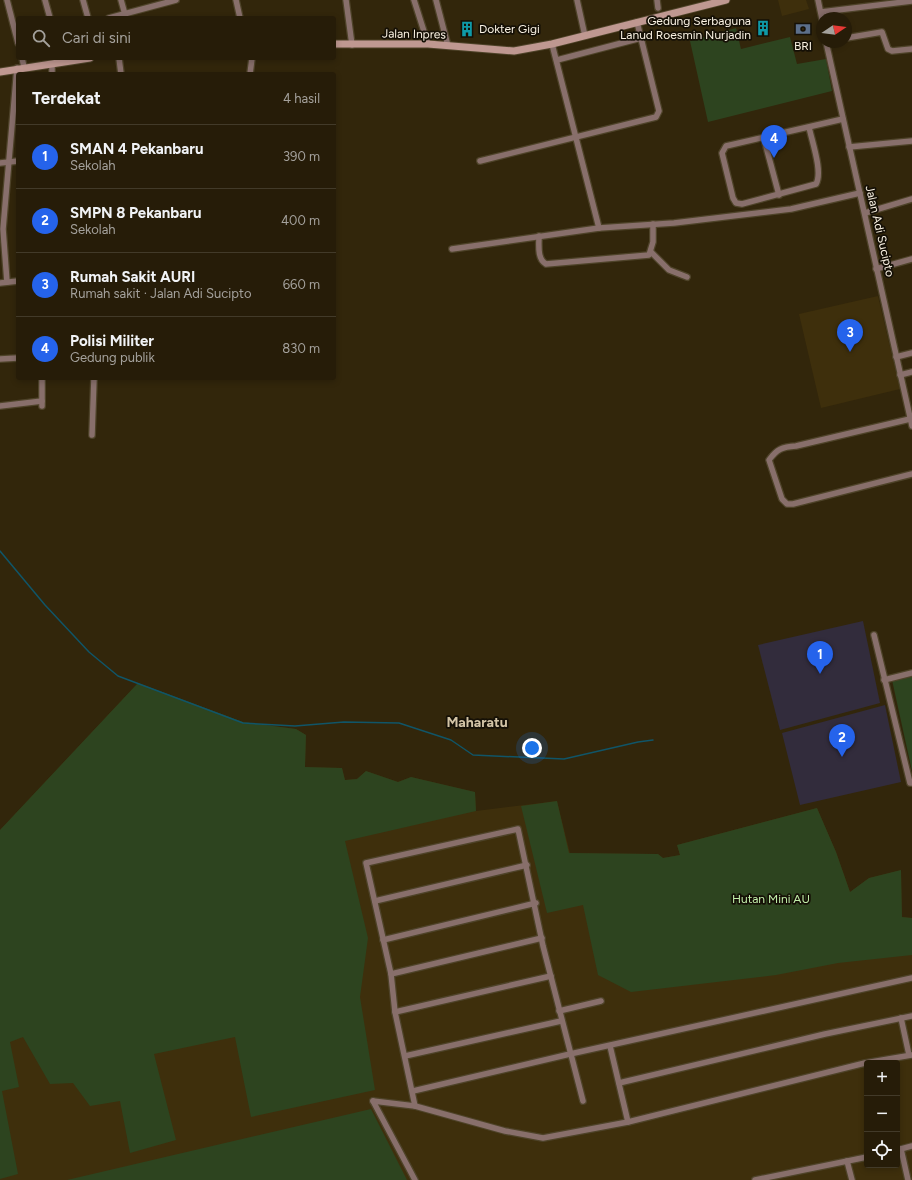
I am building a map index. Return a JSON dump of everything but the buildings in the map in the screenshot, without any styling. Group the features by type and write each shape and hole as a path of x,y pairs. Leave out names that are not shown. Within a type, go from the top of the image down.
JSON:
{"main road":[{"name":"Jalan Inpres","path":"336,44 428,44 514,51 552,44 726,0"},
{"path":"0,72 79,60"}],"street":[{"path":"7,0 16,34"},
{"path":"45,0 49,16"},
{"path":"84,0 88,16"},
{"path":"121,0 125,16 161,2 176,0"},
{"path":"236,0 240,16"},
{"path":"346,0 352,44"},
{"path":"414,0 428,44"},
{"path":"436,0 448,46"},
{"path":"576,0 585,36"},
{"path":"656,0 658,8"},
{"path":"818,0 821,12 912,1"},
{"path":"480,161 652,119 658,115 659,111 637,22"},
{"path":"852,37 882,32 888,49 892,51 912,49"},
{"path":"557,60 641,38"},
{"path":"552,44 599,228"},
{"name":"Jalan Adi Sucipto","path":"827,48 912,426"},
{"path":"19,72 22,60"},
{"path":"120,60 120,72"},
{"path":"250,72 252,60"},
{"path":"52,65 52,72"},
{"path":"7,282 3,231 8,162 16,99"},
{"path":"809,127 819,179 816,184 779,195 742,204 736,204 733,198 722,150 731,144 764,139 809,127 843,119"},
{"path":"764,139 779,195"},
{"path":"849,147 912,141"},
{"path":"0,163 16,161"},
{"path":"452,249 599,228 653,224 791,209 860,193"},
{"path":"865,213 912,199"},
{"path":"539,236 540,253 543,262 546,264 649,255 653,242 653,224"},
{"path":"651,252 669,270 687,277"},
{"path":"876,269 912,259"},
{"path":"0,283 16,281"},
{"path":"896,357 912,353"},
{"path":"0,359 16,358"},
{"path":"900,375 912,372"},
{"path":"0,406 42,404 42,380"},
{"path":"92,435 94,380"},
{"path":"910,419 796,446 782,447 768,460 782,499 787,504 793,504 912,474"},
{"path":"874,635 910,783 912,783"},
{"path":"884,680 912,673"},
{"path":"415,1106 395,1012 390,974 376,902 366,863 518,829 536,903 542,938 561,1021 583,1101"},
{"path":"376,902 527,865"},
{"path":"383,940 536,903"},
{"path":"390,974 542,938"},
{"path":"395,1012 551,976"},
{"path":"413,1091 570,1054 912,978"},
{"path":"559,1011 601,1001"},
{"path":"619,1083 810,1038 912,1016"},
{"path":"415,1180 373,1101 415,1106 504,1131 542,1138 628,1122 865,1063 911,1055 901,1018"},
{"path":"405,1056 561,1021"},
{"path":"610,1046 628,1122"},
{"path":"900,1150 912,1146"},
{"path":"900,1153 908,1173 908,1180"},
{"path":"754,1180 864,1158"},
{"path":"848,1161 852,1180"}],"shaded area":[{"path":"778,0 806,0 809,9 782,16"},
{"path":"878,296 900,389 821,408 799,314"},
{"path":"863,621 880,703 780,730 758,645"},
{"path":"138,683 243,722 296,729 306,735 305,767 342,768 345,780 357,779 366,771 398,782 411,777 475,792 476,811 557,801 570,853 658,854 663,858 680,855 677,845 817,808 836,852 850,892 869,878 901,870 902,917 912,918 912,1180 0,1180 0,830"},
{"path":"885,705 901,782 800,805 782,733"}],"green space":[{"path":"736,28 741,49 790,37 797,64 826,59 832,91 708,122 690,41"},
{"path":"912,676 912,771 892,680"},
{"path":"138,683 243,722 296,729 306,735 305,767 342,768 345,780 357,779 366,771 398,782 411,777 475,792 476,811 345,841 368,938 360,997 375,1090 251,1117 235,1037 154,1054 176,1140 130,1153 120,1101 90,1106 73,1083 50,1084 23,1037 10,1042 19,1087 2,1091 18,1174 0,1179 0,830"},
{"name":"Hutan Mini AU","path":"557,801 569,853 658,854 663,858 680,855 677,845 817,808 836,852 850,892 869,878 901,870 902,917 912,918 912,955 838,963 776,975 631,992 598,975 583,905 547,913 521,806"},
{"path":"371,1109 407,1180 67,1180"}],"waterway":[{"path":"0,551 45,605 89,652 118,676 243,723 295,726 344,722 399,723 451,740 473,755 564,759 653,740"}],"place":[{"name":"Gedung Serbaguna Lanud Roesmin Nurjadin","path":"763,28"},
{"name":"Dokter Gigi","path":"467,29"},
{"name":"BRI","path":"803,29"},
{"name":"Polisi Militer","path":"774,158"},
{"name":"Rumah Sakit AURI","path":"850,352"},
{"name":"SMAN 4 Pekanbaru","path":"820,674"},
{"name":"SMPN 8 Pekanbaru","path":"842,757"}],"district":[{"name":"Maharatu","path":"477,722"}]}
